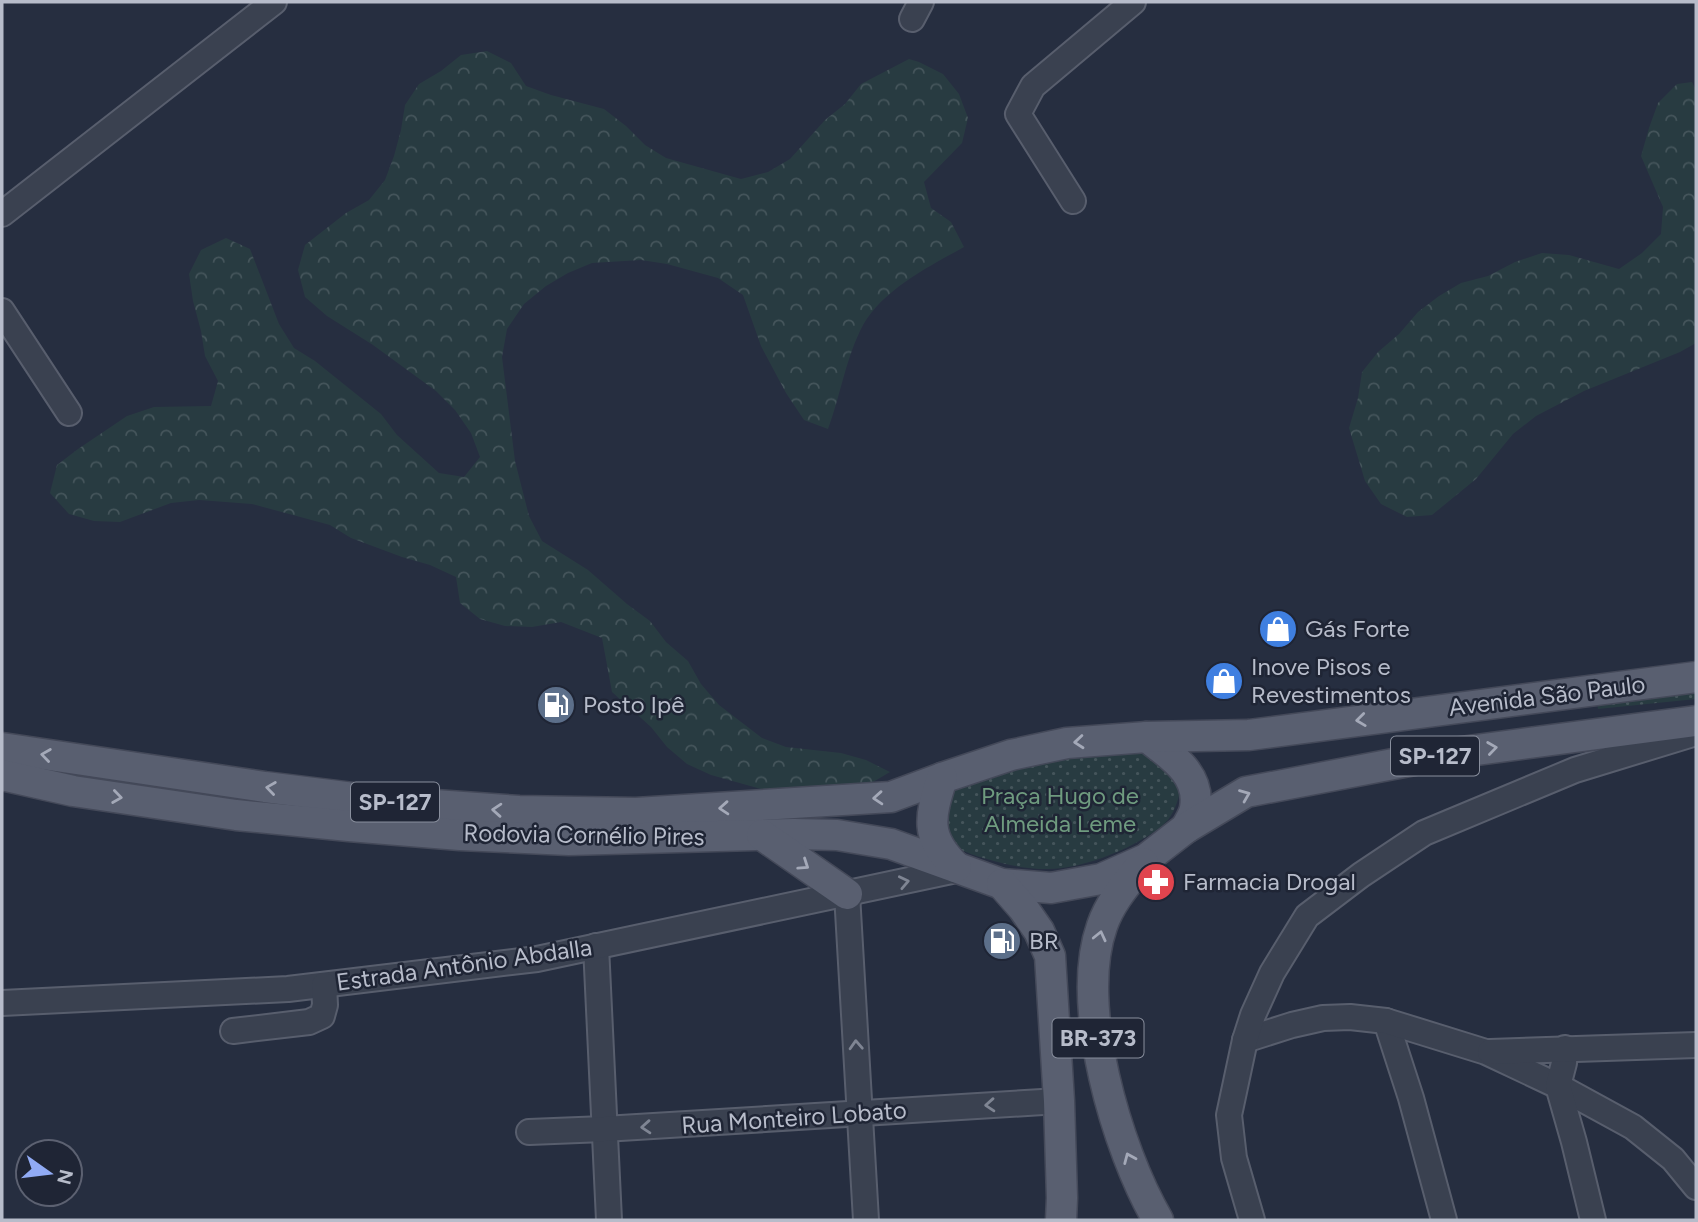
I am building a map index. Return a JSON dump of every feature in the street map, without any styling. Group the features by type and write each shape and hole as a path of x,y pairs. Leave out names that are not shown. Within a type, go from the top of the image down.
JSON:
{"main road":[{"name":"Avenida São Paulo","path":"1147,737 1249,735 1696,677"},
{"name":"Avenida São Paulo","path":"1186,828 1246,792 1446,754 1696,721"},
{"name":"SP-127","path":"942,778 1011,755 1067,743 1147,737"},
{"path":"1147,737 1175,758 1196,790 1195,810 1186,828"},
{"name":"Rodovia Cornélio Pires","path":"2,748 378,802 519,811 636,813 891,797 942,778"},
{"name":"Rodovia Cornélio Pires","path":"2,775 73,791 236,814 460,835 569,840 837,835 891,844 959,868"},
{"path":"942,778 932,822 935,839 943,854 959,868"},
{"name":"SP-127","path":"959,868 1002,884 1051,888 1101,879 1146,859 1186,828"},
{"path":"762,835 847,894"},
{"name":"BR-373","path":"1146,859 1117,896 1102,926 1095,960 1094,1003 1102,1073 1122,1142 1158,1220"},
{"name":"BR-373","path":"1002,884 1039,931 1050,956 1059,1101 1061,1220"}],"street":[{"path":"2,215 274,2"},
{"path":"1073,201 1018,114 1033,86 1133,2"},
{"path":"2,311 69,413"},
{"path":"1252,1220 1234,1158 1229,1115 1245,1040 1272,973 1307,916 1424,832 1575,770 1696,733"},
{"name":"Estrada Antônio Abdalla","path":"2,1003 288,989 537,959 959,868"},
{"path":"847,894 866,1220"},
{"path":"596,946 608,1220"},
{"path":"233,1031 309,1022 322,1016 325,1005 324,985"},
{"path":"1245,1040 1323,1018 1350,1017 1386,1021 1486,1052 1558,1086 1633,1127 1673,1159 1696,1187"},
{"path":"1386,1021 1411,1098 1444,1220"},
{"path":"1486,1052 1696,1045"},
{"path":"1565,1048 1558,1086 1593,1220"},
{"name":"Rua Monteiro Lobato","path":"529,1132 1059,1101"}],"green space":[{"path":"487,51 511,63 526,86 604,109 645,145 666,158 741,179 768,172 790,159 825,120 845,104 861,84 909,59 943,74 959,94 968,118 962,143 924,182 931,208 951,222 964,247 905,282 868,317 850,355 828,429 804,420 786,393 761,346 743,295 718,278 667,264 641,260 592,263 568,273 524,304 507,329 502,357 515,461 529,516 542,541 588,570 650,621 666,642 688,661 701,684 719,705 762,738 786,747 841,753 866,760 890,772 868,785 817,793 761,789 711,775 687,764 612,692 602,638 561,622 532,627 505,626 480,619 460,603 456,577 430,565 351,538 330,525 252,504 199,500 171,503 120,522 94,521 69,514 50,493 57,465 127,416 154,407 211,406 218,381 205,356 189,274 201,250 226,238 250,249 279,324 294,348 315,361 381,414 397,435 439,473 464,477 480,457 471,433 455,410 436,391 373,345 327,316 305,297 298,270 305,245 346,213 369,200 385,180 401,130 405,105 419,84 461,55"},
{"path":"1692,82 1696,90 1696,343 1584,391 1536,416 1513,434 1476,479 1432,515 1407,517 1381,504 1365,481 1349,428 1362,372 1418,312 1461,283 1488,276 1515,262 1542,253 1569,255 1619,269 1642,253 1661,234 1663,207 1641,156 1649,128 1658,103 1677,84"},
{"path":"1696,690 1696,699 1598,709 1597,702"},
{"name":"Praça Hugo de Almeida Leme","path":"1056,752 1154,752 1181,789 1173,812 1165,823 1140,840 1109,855 1076,866 1046,869 1016,866 968,853 951,842 943,828 946,793"}],"place":[{"name":"Gás Forte","path":"1278,629"},
{"name":"Inove Pisos e Revestimentos","path":"1224,681"},
{"name":"Posto Ipê","path":"556,705"},
{"name":"Farmacia Drogal","path":"1156,882"},
{"name":"BR","path":"1002,941"}]}
